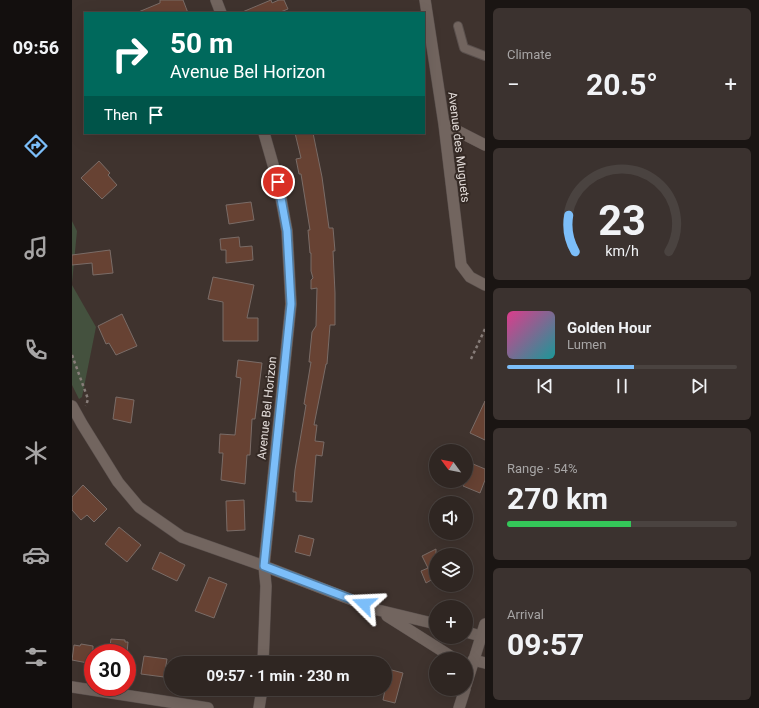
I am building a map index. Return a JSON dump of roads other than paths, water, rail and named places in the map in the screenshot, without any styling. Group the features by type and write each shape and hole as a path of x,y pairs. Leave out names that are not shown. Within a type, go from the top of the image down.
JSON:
{"street":[{"path":"216,0 221,12"},
{"name":"Avenue des Muguets","path":"425,0 444,124 461,265 470,277 485,285"},
{"path":"444,124 485,145"},
{"name":"Avenue Bel Horizon","path":"263,656 266,586 264,566 291,304 287,231 278,182 264,134"},
{"path":"72,406 118,482 140,506 182,537 264,566 378,610 429,622"},
{"path":"378,610 445,652"},
{"path":"473,657 485,624"},
{"path":"473,634 481,636"},
{"path":"473,665 485,663"},
{"path":"72,687 208,708"},
{"path":"260,708 261,696"},
{"path":"459,708 463,696"}],"lane":[{"path":"458,26 464,48 485,56"}]}
